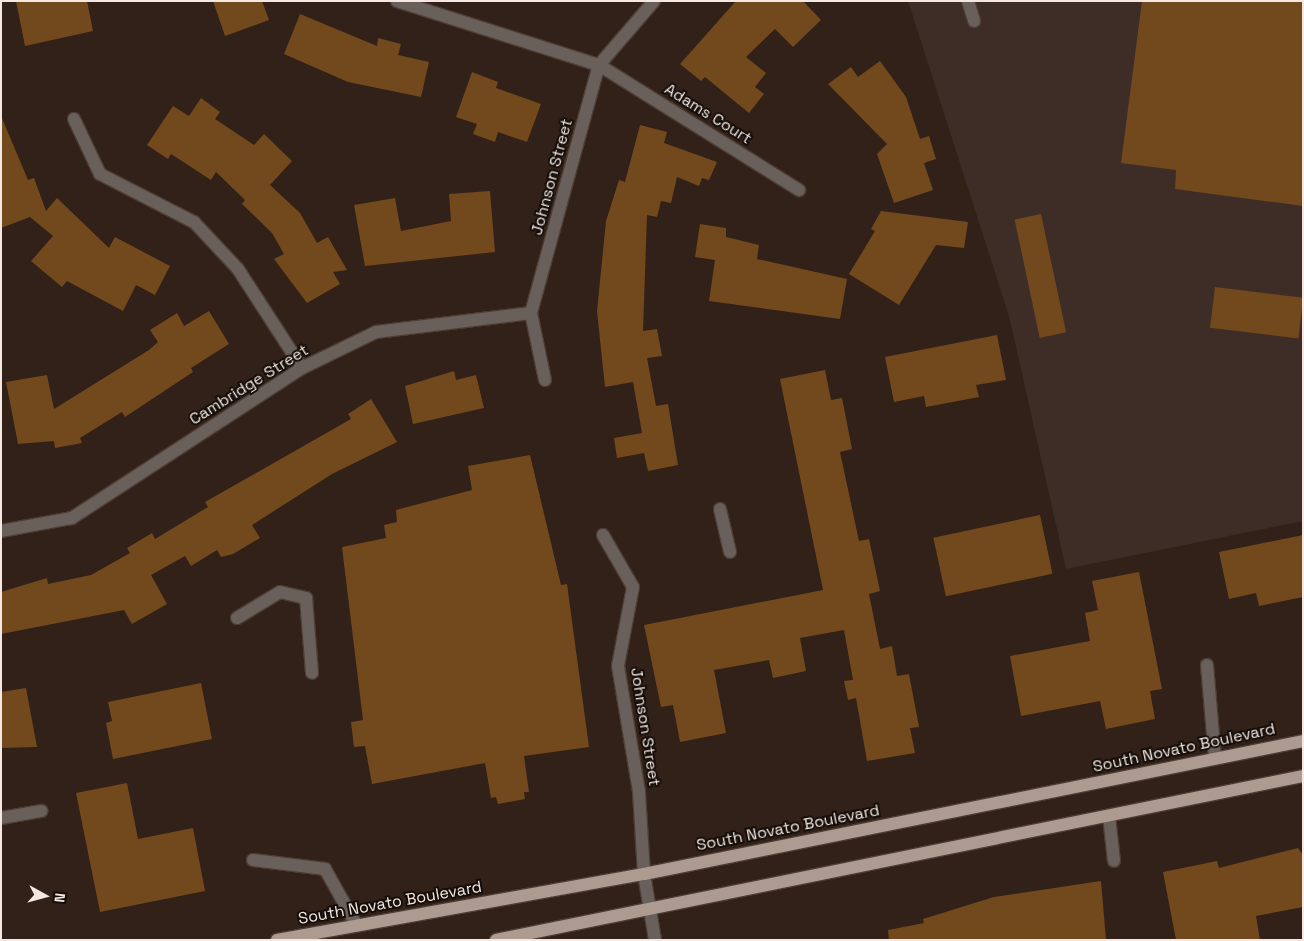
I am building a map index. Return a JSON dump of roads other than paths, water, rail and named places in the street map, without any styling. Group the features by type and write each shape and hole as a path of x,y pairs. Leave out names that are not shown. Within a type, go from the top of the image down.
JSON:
{"main road":[{"name":"South Novato Boulevard","path":"277,940 644,874 1303,740"},
{"path":"496,940 651,911 1303,776"}],"street":[{"name":"Adams Court","path":"396,1 599,65 799,190"},
{"name":"Johnson Street","path":"545,380 531,313 599,65 654,1"},
{"path":"968,1 974,21"},
{"path":"74,120 100,174 194,222 238,269 302,368"},
{"name":"Cambridge Street","path":"1,531 72,518 302,368 376,332 531,313"},
{"path":"720,509 730,552"},
{"name":"Johnson Street","path":"603,535 633,587 618,666 640,792 644,874 655,940"},
{"path":"237,618 280,592 306,598 312,672"},
{"path":"1207,665 1215,758"},
{"path":"1,818 41,811"},
{"path":"1109,816 1114,861"},
{"path":"253,860 325,869 357,926"}]}
